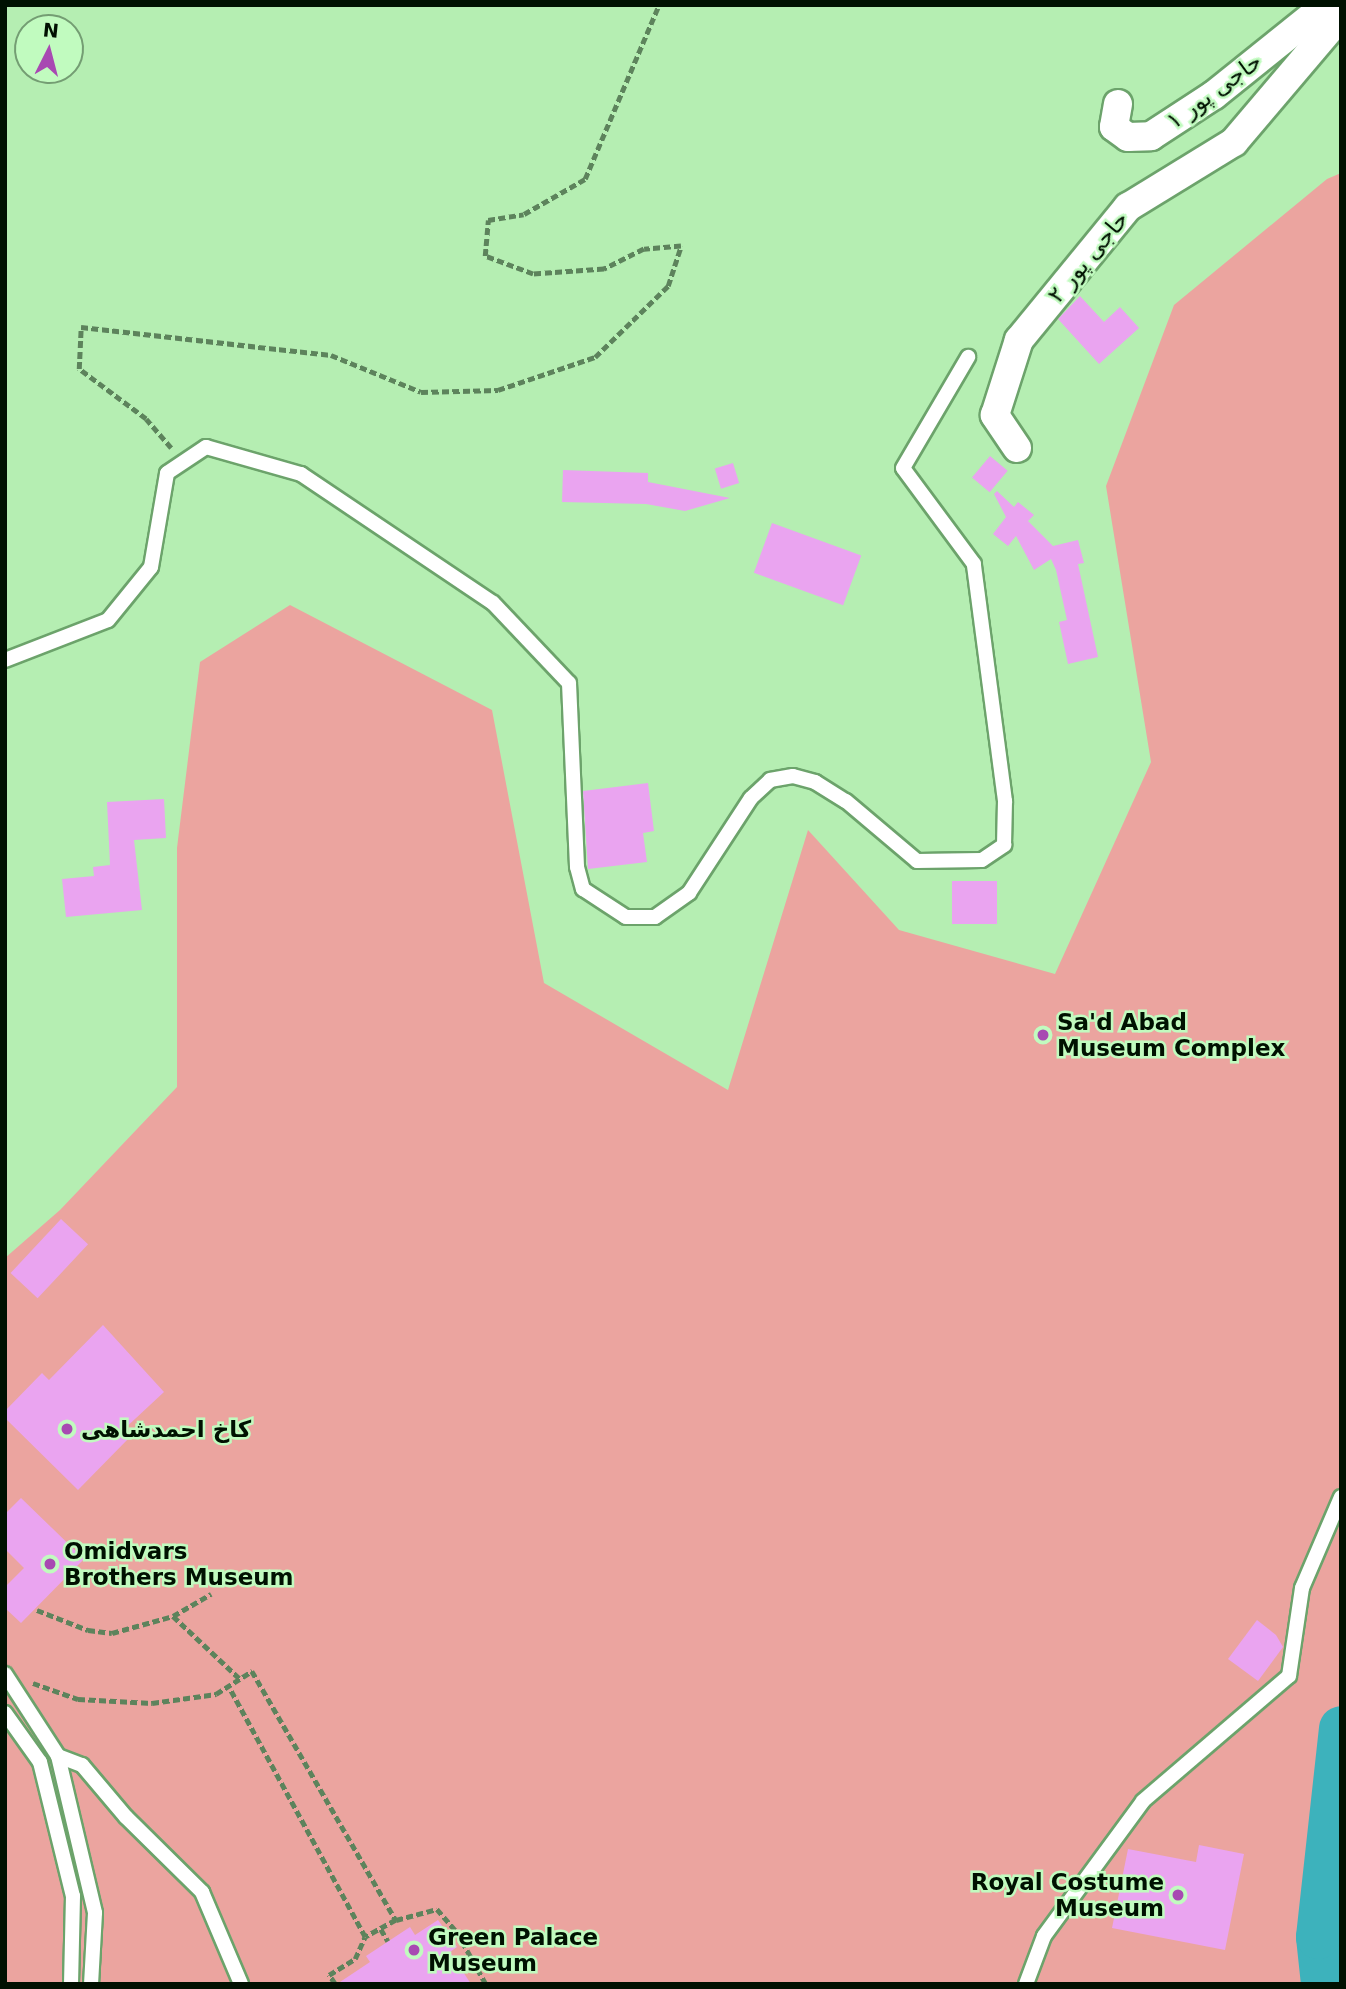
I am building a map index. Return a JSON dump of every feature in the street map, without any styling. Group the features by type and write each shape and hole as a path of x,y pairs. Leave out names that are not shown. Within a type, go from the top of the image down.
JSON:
{"street":[{"name":"حاجی پور ۱","path":"1118,104 1114,127 1128,137 1151,136 1214,95 1326,5"},
{"name":"حاجی پور ۲","path":"1017,448 995,415 1019,340 1128,207 1234,142 1341,16"}],"lane":[{"path":"5,660 108,621 151,567 167,473 206,447 300,474 493,603 569,683 577,867 583,890 625,917 656,917 690,893 751,798 770,780 793,776 816,782 846,801 917,861 982,860 1004,845 1005,802 974,564 902,468 968,357"},
{"path":"1026,1984 1044,1936 1143,1801 1289,1676 1302,1588 1341,1497"},
{"path":"7,1674 58,1756 95,1913 91,1984"},
{"path":"5,1713 40,1762 70,1882 71,1984"},
{"path":"58,1756 82,1765 126,1817 202,1892 241,1984"}],"path":[{"path":"183,462 146,419 79,369 81,327 331,355 421,392 498,390 594,357 668,286 681,246 644,249 604,269 533,274 485,256 488,220 524,214 585,178 659,5"},
{"path":"37,1610 88,1630 112,1633 173,1616 211,1594"},
{"path":"173,1616 240,1679"},
{"path":"7,1674 91,1700 152,1703 216,1694 252,1671 396,1920"},
{"path":"228,1686 365,1937"},
{"path":"335,1984 329,1975 355,1959 365,1937 396,1920 437,1909 457,1932 486,1984"},
{"path":"381,1929 388,1941"}],"shaded area":[{"name":"Sa'd Abad Museum Complex","path":"1341,173 1341,1984 5,1984 5,1258 60,1210 177,1087 177,848 200,662 290,605 492,710 544,983 728,1090 808,830 899,930 1055,974 1151,762 1106,486 1174,305 1327,179"}],"building":[{"path":"1080,296 1104,322 1120,307 1139,328 1099,364 1058,319"},
{"path":"990,456 1008,471 990,492 972,477"},
{"path":"733,463 739,483 721,489 715,469"},
{"path":"563,470 648,473 648,482 730,498 685,511 646,504 562,502"},
{"path":"997,491 1014,507 1018,502 1034,515 1028,521 1053,546 1078,540 1084,563 1078,564 1098,657 1068,664 1059,622 1067,620 1056,570 1051,559 1034,570 1016,536 1008,546 993,534 1006,517 994,494"},
{"path":"772,523 861,555 843,605 754,573"},
{"path":"648,783 654,831 643,833 647,862 588,869 583,791"},
{"path":"164,799 166,838 134,840 142,910 66,917 62,879 94,876 93,867 110,865 107,802"},
{"path":"952,881 997,881 997,924 952,924"},
{"path":"61,1219 88,1244 38,1298 11,1273"},
{"path":"103,1325 164,1392 121,1432 128,1439 78,1490 5,1418 5,1411 42,1373 49,1380"},
{"name":"Omidvars Brothers Museum","path":"21,1498 84,1559 21,1623 5,1608 5,1587 24,1568 5,1549 5,1514"},
{"path":"1257,1620 1276,1635 1283,1647 1258,1681 1228,1659"},
{"name":"Royal Costume Museum","path":"1199,1845 1244,1854 1225,1950 1112,1928 1128,1849 1196,1862"},
{"name":"Green Palace Museum","path":"438,1920 457,1947 450,1952 471,1984 337,1984 370,1962 366,1956 410,1927 415,1935"}],"waterway":[{"path":"1323,1984 1318,1937 1341,1728"}],"place":[{"name":"Sa'd Abad Museum Complex","path":"1043,1035"},
{"name":"کاخ احمدشاهی","path":"67,1429"},
{"name":"Omidvars Brothers Museum","path":"50,1564"},
{"name":"Royal Costume Museum","path":"1178,1895"},
{"name":"Green Palace Museum","path":"414,1950"}]}
